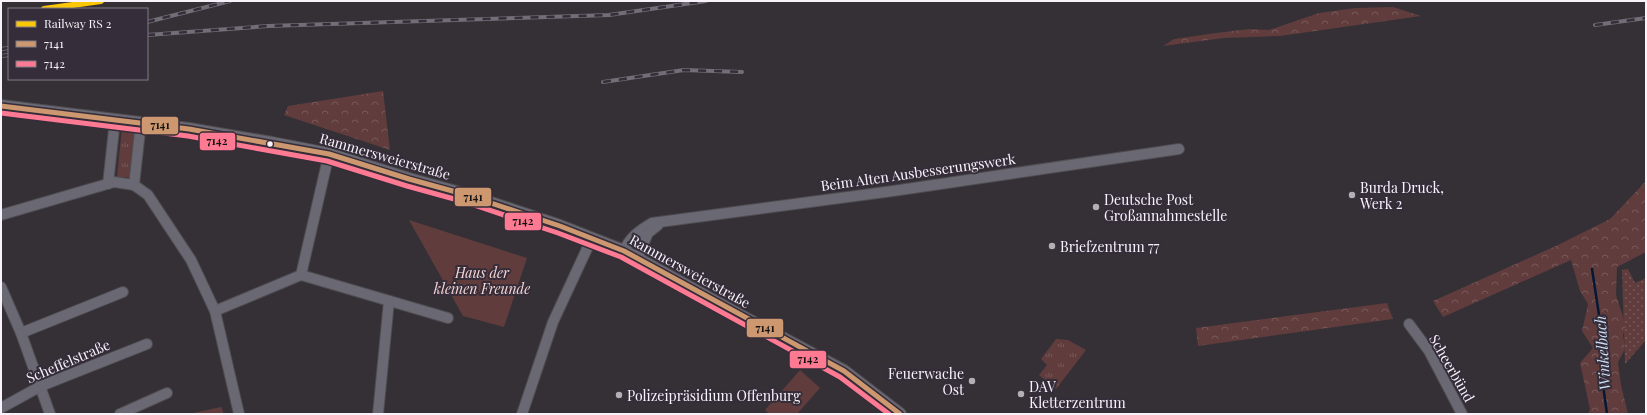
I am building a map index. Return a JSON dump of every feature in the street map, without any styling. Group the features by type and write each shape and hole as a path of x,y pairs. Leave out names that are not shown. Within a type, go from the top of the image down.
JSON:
{"street":[{"name":"Rammersweierstraße","path":"1,106 141,122 329,154 410,179 467,194 592,238 624,251 844,371 900,414"},
{"path":"108,184 115,120"},
{"path":"134,185 141,122"},
{"name":"Beim Alten Ausbesserungswerk","path":"624,251 627,243 640,230 652,223 1179,149"},
{"path":"301,276 329,154"},
{"path":"1,215 114,182 134,185 148,195 191,260 215,311 239,414"},
{"path":"637,259 648,233 661,222"},
{"path":"522,414 553,322 592,238"},
{"path":"215,311 301,276 448,318"},
{"path":"1,287 21,333 50,414"},
{"path":"21,333 123,292"},
{"path":"378,414 388,301"},
{"name":"Scheerbünd","path":"1409,324 1429,351 1462,414"},
{"name":"Scheffelstraße","path":"1,408 41,386 147,344"},
{"path":"120,414 167,393"}],"green space":[{"path":"1393,7 1421,16 1280,36 1224,38 1163,46 1174,39 1249,29 1269,30 1319,13 1355,8"},
{"path":"383,91 390,150 284,115 288,106"},
{"path":"122,127 136,128 131,178 117,177"},
{"path":"1646,181 1646,252 1617,267 1616,295 1626,326 1623,335 1625,349 1618,362 1621,385 1628,414 1588,414 1590,409 1580,363 1593,348 1582,331 1588,304 1580,291 1571,260 1443,317 1433,301 1558,245 1610,219"},
{"name":"Haus der kleinen Freunde","path":"409,220 527,258 504,327 463,316"},
{"path":"1628,269 1635,283 1646,278 1646,340 1625,364 1622,270"},
{"path":"1387,303 1393,319 1198,346 1196,328"},
{"path":"1056,339 1068,340 1086,350 1056,389 1039,375 1047,365 1041,359"},
{"path":"800,370 820,388 797,414 769,414 765,410"},
{"path":"221,407 224,414 189,414"}],"waterway":[{"name":"Winkelbach","path":"1592,269 1603,341 1602,378 1607,414"}],"railway":[{"path":"148,22 230,1"},
{"path":"148,35 268,26 609,15 706,1"},
{"path":"1595,25 1646,18"},
{"path":"1,49 8,48"},
{"path":"1,56 8,55"},
{"path":"603,82 684,70 742,72"}],"transit line":[{"path":"51,8 101,1"},
{"name":"7141","path":"1,106 189,129 329,154 467,195 560,226 624,251 844,371 900,414"},
{"name":"7142","path":"1,113 188,136 327,161 465,202 558,233 621,257 840,377 889,414"}],"place":[{"name":"Burda Druck, Werk 2","path":"1352,195"},
{"name":"Deutsche Post Großannahmestelle","path":"1096,207"},
{"name":"Briefzentrum 77","path":"1052,246"},
{"name":"Feuerwache Ost","path":"972,381"},
{"name":"DAV Kletterzentrum","path":"1021,394"},
{"name":"Polizeipräsidium Offenburg","path":"619,395"}]}
